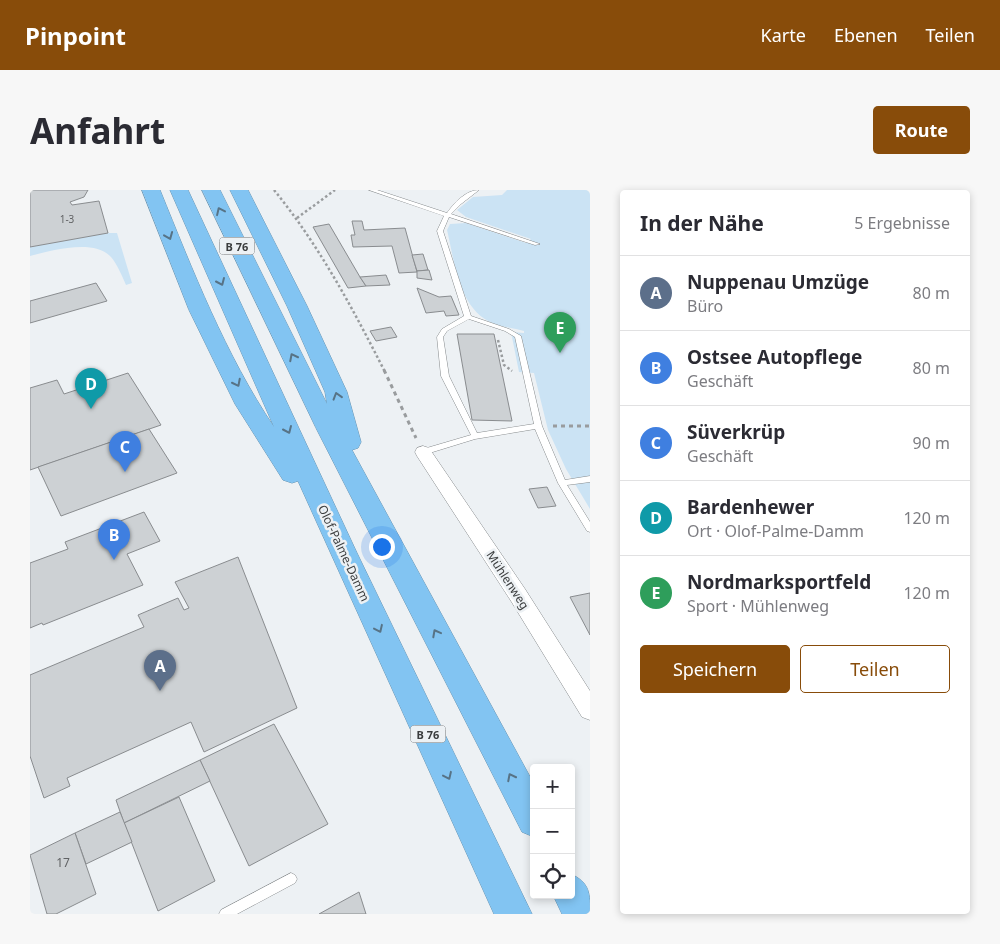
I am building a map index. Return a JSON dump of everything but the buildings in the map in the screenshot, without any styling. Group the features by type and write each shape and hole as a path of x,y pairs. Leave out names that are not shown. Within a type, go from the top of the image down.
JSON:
{"highway":[{"path":"151,190 199,310 247,404 343,553"},
{"name":"Olof-Palme-Damm","path":"179,190 343,553 513,914"},
{"name":"B 76","path":"210,190 362,494 530,812"},
{"path":"239,190 297,306 336,392 362,494"},
{"path":"574,899 582,914"}],"street":[{"name":"Mühlenweg","path":"423,452 518,595 590,710"}],"lane":[{"path":"372,190 537,244"},
{"path":"468,317 440,231 448,214 455,205 476,190"},
{"path":"474,436 445,376 440,337 444,330 468,317 507,330 518,336 538,426 562,483 590,529"},
{"path":"423,452 474,436 538,426"},
{"path":"562,483 590,479"},
{"path":"226,914 291,879"}],"path":[{"path":"274,190 297,218 366,337 393,387 423,452"},
{"path":"297,218 335,190"},
{"path":"538,426 590,426"}],"shaded area":[{"path":"507,190 590,190 590,509 566,469 548,430 534,373 519,372 511,332 524,333 524,331 494,324 482,317 465,296 456,270 447,230 450,224 466,223 526,243 531,239 466,217 457,210 473,197 502,195"},
{"path":"117,233 132,283 126,285 111,257 103,251 94,248 72,247 30,256 30,247"}],"place":[{"name":"Nordmarksportfeld","path":"560,353"},
{"name":"Bardenhewer","path":"91,409"},
{"name":"Süverkrüp","path":"125,472"},
{"name":"Ostsee Autopflege","path":"114,560"},
{"name":"Nuppenau Umzüge","path":"160,691"}]}
